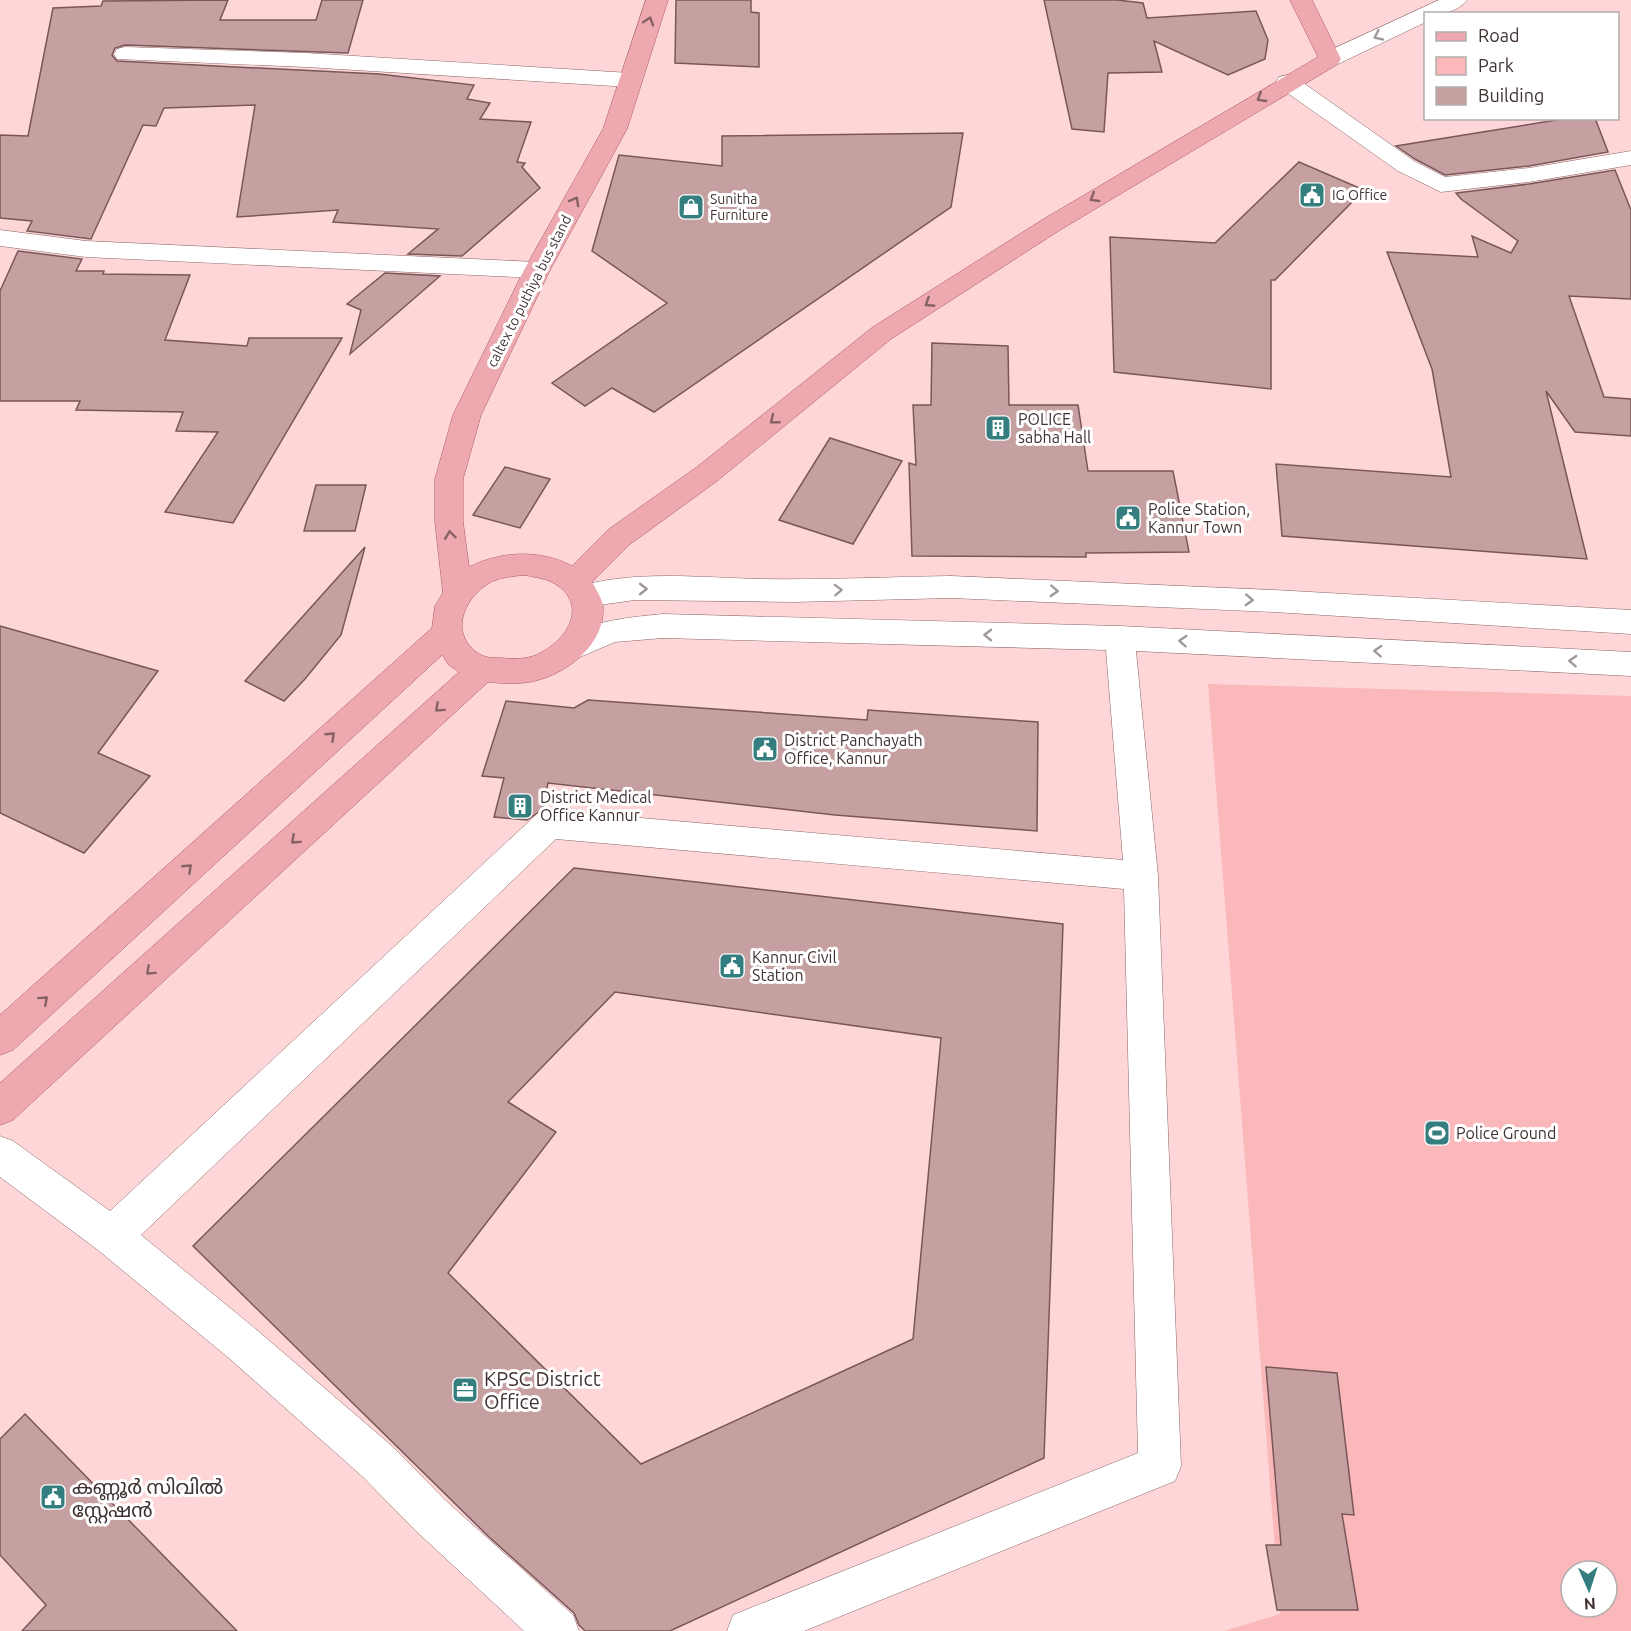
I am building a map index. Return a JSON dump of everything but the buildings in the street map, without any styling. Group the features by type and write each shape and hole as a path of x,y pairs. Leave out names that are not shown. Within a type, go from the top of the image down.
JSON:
{"main road":[{"name":"caltex to puthiya bus stand","path":"458,593 449,522 449,479 467,415 537,270 615,129 657,0"},
{"path":"580,589 619,537 707,474 882,333 1051,225 1330,58 1301,0"},
{"path":"506,565 545,566 561,572 580,589 589,614 585,631 573,648 555,662 531,670 506,673 482,669 465,660 453,647 446,633 446,619 449,606 458,593 470,581 506,565"},
{"path":"0,1038 446,633"},
{"path":"0,1107 482,669"}],"street":[{"path":"1430,12 1456,0"},
{"path":"1330,58 1424,15"},
{"path":"125,54 306,60 630,80"},
{"path":"1287,82 1406,166 1441,185 1529,176 1631,158"},
{"path":"0,238 86,249 537,270"},
{"path":"580,589 794,591 951,587 1263,601 1631,622"},
{"path":"573,648 611,631 663,626 1120,638 1631,664"},
{"path":"749,1631 1160,1466 1141,876 1120,638"},
{"path":"112,1236 549,824 1141,876"},
{"path":"0,1154 112,1236 244,1345 378,1462 430,1515 557,1631"}],"green space":[{"name":"Police Ground","path":"1208,684 1631,696 1631,1631 1224,1631 1280,1614"}],"place":[{"name":"IG Office","path":"1312,195"},
{"name":"Sunitha Furniture","path":"691,207"},
{"name":"POLICE sabha Hall","path":"998,428"},
{"name":"Police Station, Kannur Town","path":"1128,518"},
{"name":"District Panchayath Office, Kannur","path":"765,749"},
{"name":"District Medical Office Kannur","path":"520,806"},
{"name":"Kannur Civil Station","path":"732,966"},
{"name":"Police Ground","path":"1437,1133"},
{"name":"KPSC District Office","path":"465,1390"},
{"name":"കണ്ണൂർ സിവിൽ സ്റ്റേഷൻ","path":"53,1497"}]}
